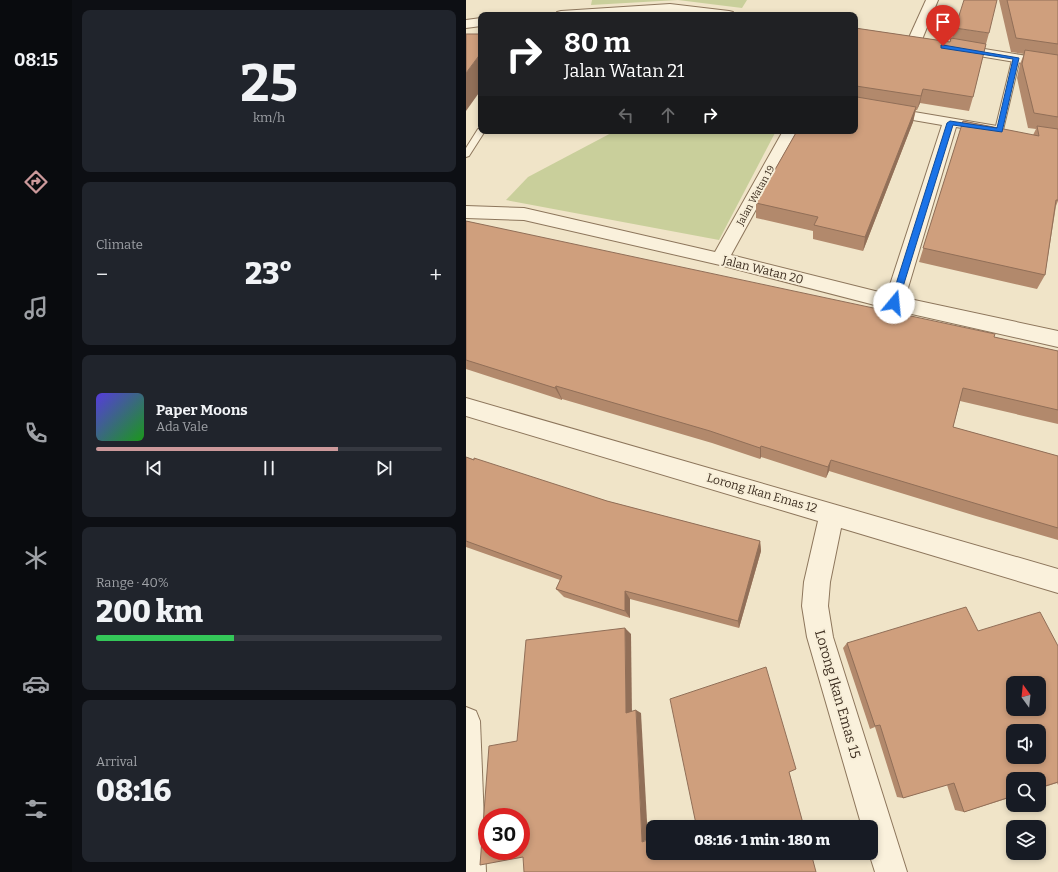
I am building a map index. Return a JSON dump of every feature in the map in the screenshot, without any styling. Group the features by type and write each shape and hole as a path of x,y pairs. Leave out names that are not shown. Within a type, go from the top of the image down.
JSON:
{"street":[{"path":"575,12 578,0"},
{"path":"914,42 932,0"},
{"path":"606,12 670,8 704,12"},
{"path":"466,24 478,22"},
{"path":"899,39 930,44"},
{"path":"945,47 1058,64"},
{"path":"858,107 1015,133"},
{"path":"894,303 950,123"},
{"name":"Jalan Watan 19","path":"720,258 789,134"},
{"name":"Jalan Watan 20","path":"466,212 524,214 720,258 894,303 1058,339"},
{"name":"Lorong Ikan Emas 12","path":"466,407 1058,581"},
{"name":"Lorong Ikan Emas 15","path":"832,514 817,582 815,606 820,637 891,872"},
{"path":"466,721 470,872"}],"lane":[{"path":"999,130 1016,58"},
{"path":"466,154 479,134"}],"green space":[{"path":"592,0 678,0 591,5"},
{"path":"678,0 747,0 742,8"},
{"path":"609,134 774,134 719,240 506,200 528,177"}],"building":[{"path":"964,0 997,0 989,33 955,28"},
{"path":"1007,0 1058,0 1058,44 1016,38"},
{"path":"858,28 950,42 951,38 986,44 973,97 923,89 921,96 858,86"},
{"path":"466,34 478,34 478,57 466,73"},
{"path":"1025,50 1058,55 1058,117 1034,113 1022,64"},
{"path":"858,97 916,107 865,237 814,225 818,217 756,203 795,134 858,134"},
{"path":"963,121 1039,136 1037,126 1058,129 1058,200 1056,200 1045,275 923,248"},
{"path":"466,221 995,334 994,337 1058,351 1058,410 963,388 953,427 1058,456 1058,528 831,460 828,467 761,446 760,448 710,431 556,386 555,388 466,360"},
{"path":"466,457 474,460 474,458 607,501 760,541 738,621 625,591 625,611 556,589 562,576 466,541"},
{"path":"966,607 978,631 1040,612 1058,646 1058,782 1046,786 1046,772 1006,772 1006,798 964,812 954,783 903,798 880,725 875,726 847,643"},
{"path":"625,628 626,713 636,710 642,842 646,841 646,860 813,860 816,872 524,872 523,860 530,860 530,808 484,808 489,746 517,741 526,640"},
{"path":"766,667 796,769 789,772 802,820 695,820 670,699"},
{"path":"480,860 507,860 480,865"}],"route":[{"path":"894,303 950,123 999,130 1016,58 943,46"}]}
